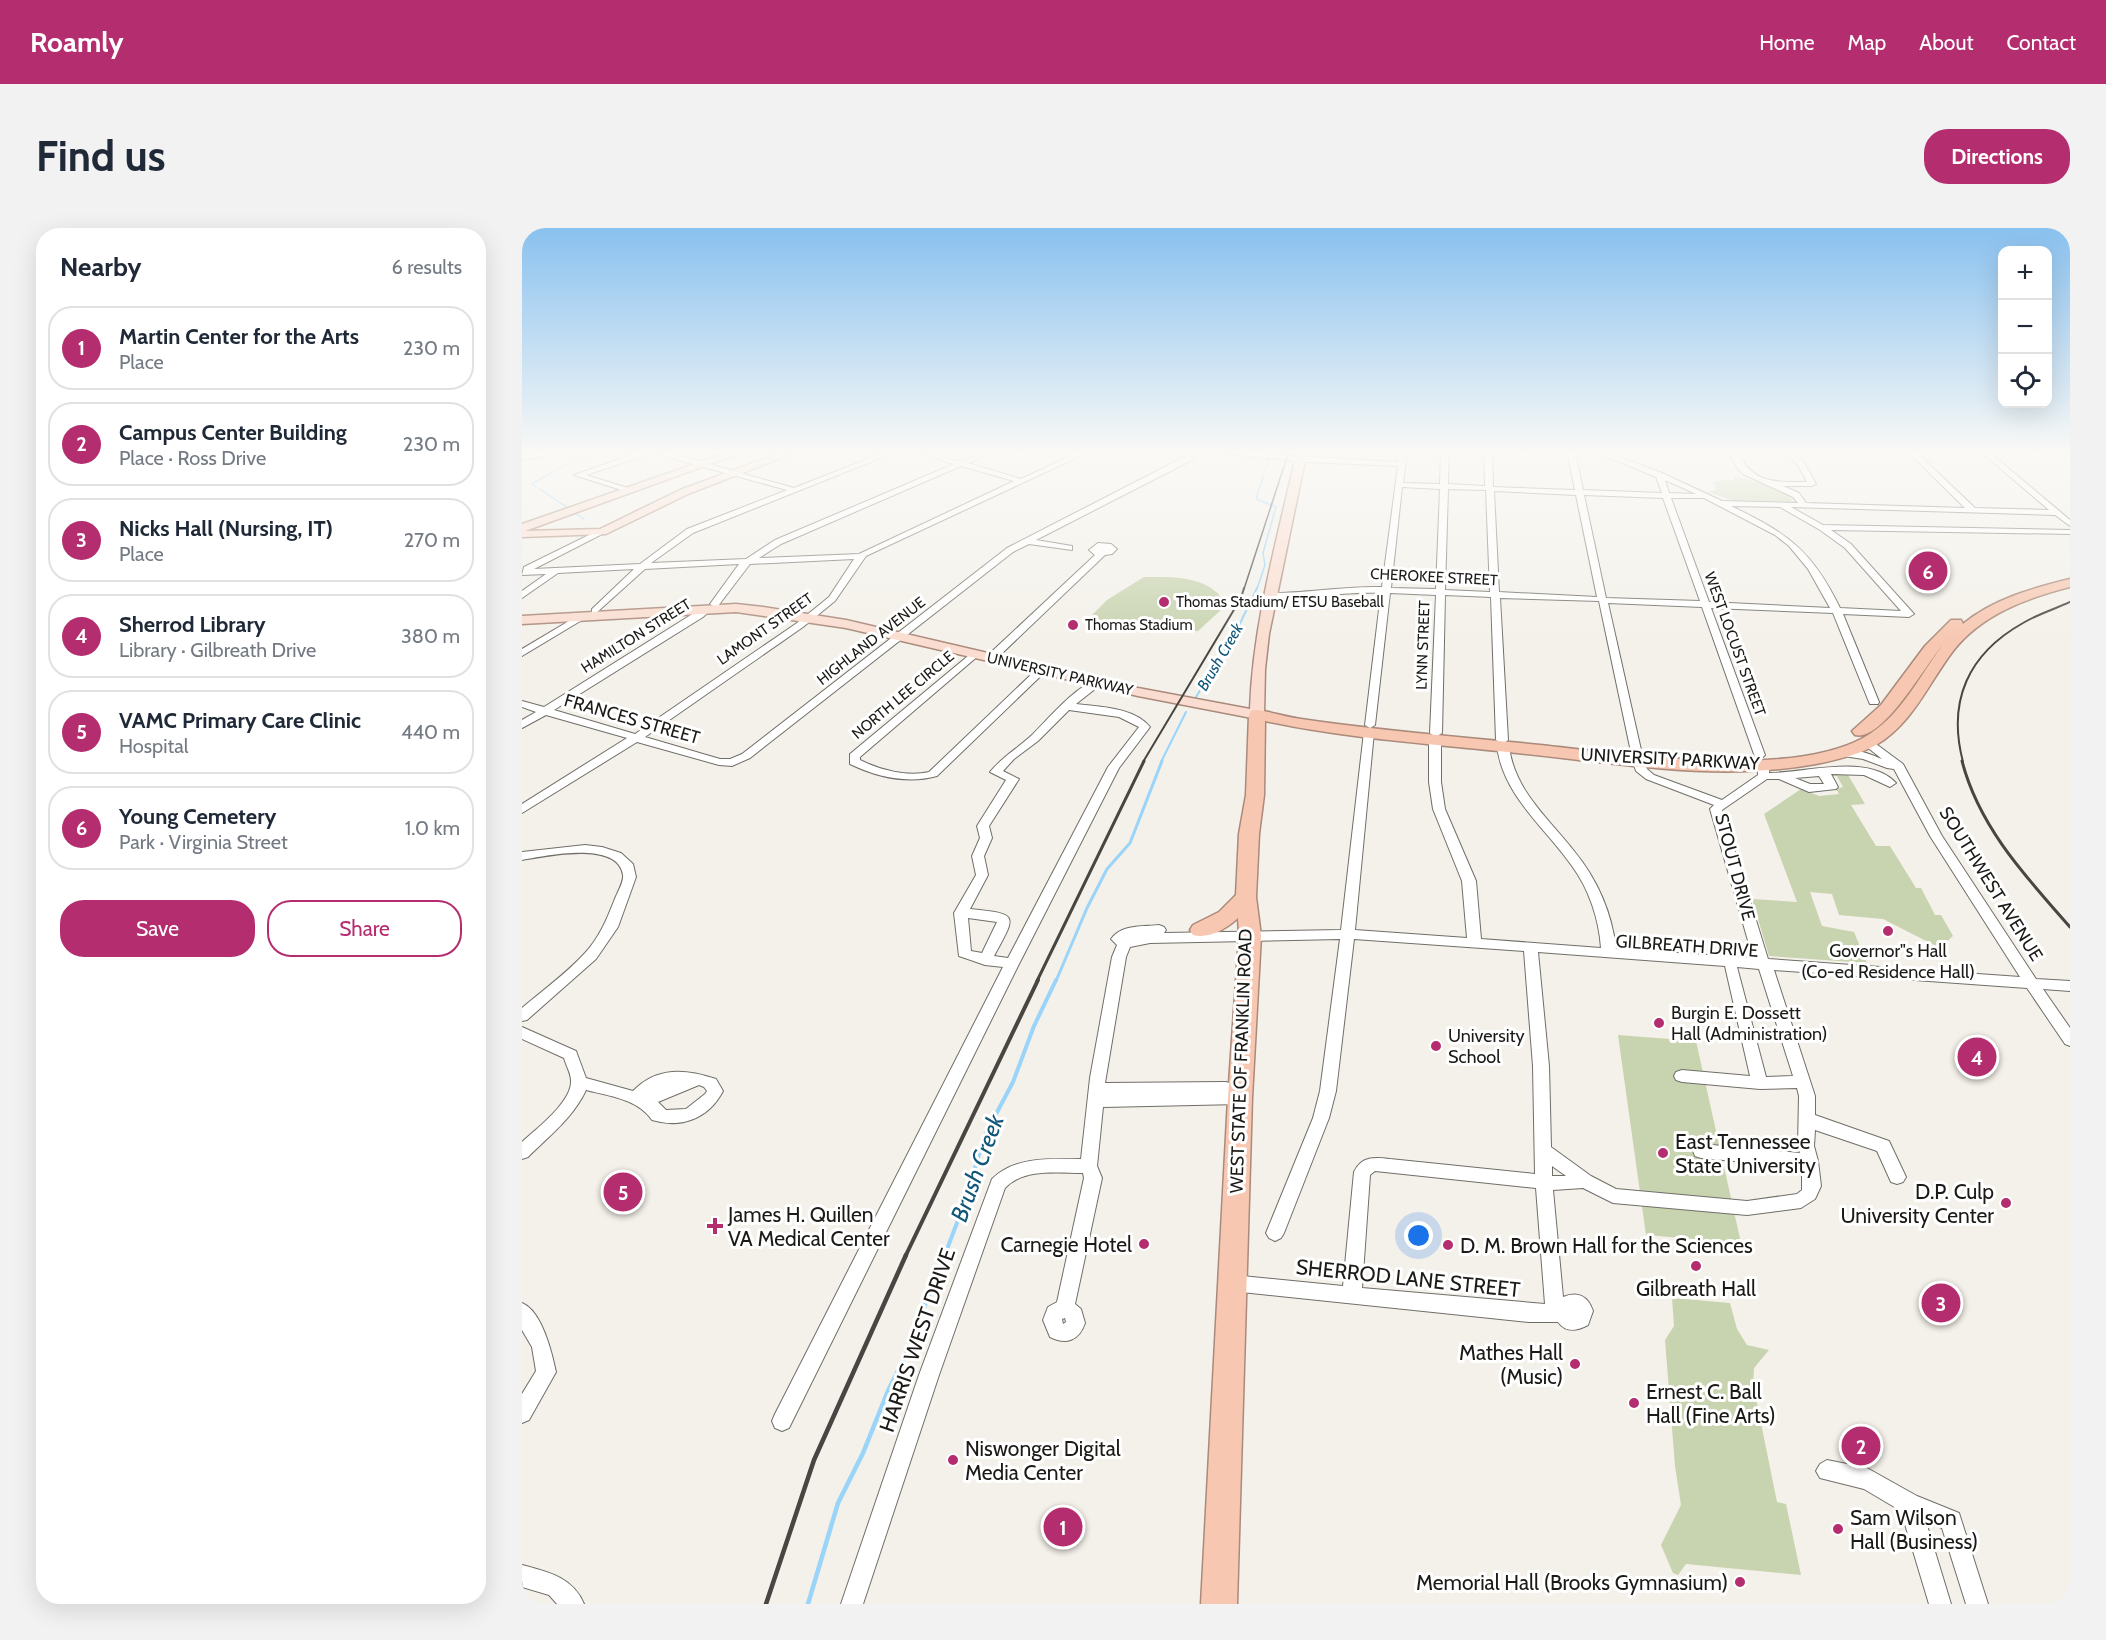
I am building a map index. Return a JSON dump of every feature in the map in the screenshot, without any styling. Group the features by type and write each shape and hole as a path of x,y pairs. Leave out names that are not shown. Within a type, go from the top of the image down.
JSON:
{"highway":[{"name":"UNIVERSITY PARKWAY","path":"1762,765 1798,752 1861,739 1881,717 1919,662 1944,633 1980,608 2017,592 2070,576"},
{"name":"UNIVERSITY PARKWAY","path":"1267,716 1297,724 1636,755 1681,763 1762,765 1806,761 1841,753 1861,739 1898,721 1961,634 1988,614 2022,597 2070,583"},
{"path":"1919,662 1936,667"},
{"name":"WEST STATE OF FRANKLIN ROAD","path":"1219,1604 1240,1093 1250,936 1246,897 1249,829 1267,716"},
{"path":"1202,930 1227,918 1246,897"}],"main road":[{"path":"522,535 571,515"},
{"path":"522,527 602,532 636,515"},
{"name":"WEST STATE OF FRANKLIN ROAD","path":"1267,716 1258,669 1270,596 1288,515"},
{"name":"UNIVERSITY PARKWAY","path":"522,615 770,605 1042,670 1218,709 1267,716"},
{"name":"UNIVERSITY PARKWAY","path":"522,620 710,607"}],"street":[{"path":"595,611 643,566 690,531 730,515"},
{"name":"HAMILTON STREET","path":"522,725 700,615 710,607 747,561 786,538 840,515"},
{"path":"522,571 861,556 948,515"},
{"name":"HIGHLAND AVENUE","path":"732,763 746,756 1011,550 1078,515"},
{"path":"1275,1233 1321,1118 1328,1091 1343,936 1395,515"},
{"name":"LYNN STREET","path":"1443,515 1442,592 1433,750 1436,796 1441,818 1469,881 1474,944"},
{"path":"1490,515 1504,759 1514,783 1578,866 1594,892 1605,925 1609,953"},
{"path":"1585,515 1636,755 1642,771 1650,777 1722,804"},
{"name":"WEST LOCUST STREET","path":"1673,515 1762,765"},
{"path":"1745,515 1778,533 1792,545 1819,580 1835,611 1874,702"},
{"path":"1799,515 1821,526 2070,532"},
{"name":"CHEROKEE STREET","path":"1270,596 1302,596 1347,590 1385,590 1909,615 1853,551 1821,526"},
{"path":"522,571 602,532"},
{"path":"1028,541 1069,548"},
{"path":"991,658 1101,554"},
{"name":"LAMONT STREET","path":"522,808 637,737 811,616 832,599 861,556"},
{"path":"522,595 556,570"},
{"path":"522,653 582,617"},
{"name":"NORTH LEE CIRCLE","path":"974,654 852,759 858,764 908,777 926,777 936,771 1042,670"},
{"path":"1012,964 971,957 964,952 961,913 982,875 978,856 986,838 983,826 1013,779 996,772 1014,753 1034,740 1067,706 1096,682"},
{"name":"FRANCES STREET","path":"522,704 719,762 732,763"},
{"path":"782,1421 1114,767 1145,727 1142,722 1113,712 1067,706"},
{"name":"SOUTHWEST AVENUE","path":"1861,739 1897,764 1936,836 2034,988 2070,985"},
{"path":"1841,753 1865,756 1901,770"},
{"path":"1762,765 1782,777 1809,788 1832,787 1823,773 1843,770 1870,771 1881,775 1890,783"},
{"name":"STOUT DRIVE","path":"1543,1150 1585,1181 1613,1196 1760,1207 1801,1201 1809,1194 1812,1186 1806,1146 1807,1096 1766,968 1768,960 1722,804 1762,765"},
{"path":"522,856 596,849 618,855 630,869 630,877 610,927 591,956 522,1016"},
{"path":"961,913 995,916 1004,920 1003,927 985,960"},
{"path":"1130,939 1202,930 1232,930 1250,936"},
{"path":"1130,939 1250,936"},
{"name":"GILBREATH DRIVE","path":"1250,936 1343,936 1474,944 1532,955 1609,953 1766,968 2034,988"},
{"name":"GILBREATH DRIVE","path":"1343,936 1532,955 1731,968 1766,968"},
{"path":"1065,1309 1093,1178 1089,1166 1097,1095 1119,957 1130,939"},
{"path":"1532,955 1542,1085 1544,1182"},
{"path":"2014,957 2036,972 2070,985"},
{"path":"1731,968 1759,1078"},
{"path":"2034,988 2070,994"},
{"path":"2034,988 2070,1040"},
{"path":"522,1033 571,1055 579,1082 575,1098 567,1108 522,1152"},
{"path":"579,1082 640,1100 652,1106 658,1115 664,1118 673,1118 699,1109 710,1100 715,1091 710,1083 682,1075 653,1082 640,1100"},
{"path":"1682,1076 1759,1078 1802,1082"},
{"path":"1097,1095 1240,1093"},
{"path":"1806,1119 1883,1146 1897,1177"},
{"path":"1701,1150 1810,1161"},
{"path":"1352,1295 1362,1172 1372,1164 1544,1182 1579,1183 1585,1181"},
{"name":"HARRIS WEST DRIVE","path":"852,1604 929,1375 998,1184 1006,1175 1019,1169 1089,1166"},
{"name":"SHERROD LANE STREET","path":"1232,1283 1565,1316 1544,1182"},
{"path":"522,1312 541,1345 546,1372 522,1413"},
{"path":"1827,1471 1867,1479 1910,1504 1951,1521 1977,1604"},
{"path":"1910,1504 1940,1604"},
{"path":"522,1576 556,1586 573,1604"}],"green space":[{"name":"Thomas Stadium/ ETSU Baseball","path":"1144,577 1187,579 1208,586 1223,600 1222,609 1198,631 1132,628 1095,623 1092,615 1107,600"},
{"path":"1847,773 1865,804 1851,805 1876,846 1890,846 1916,888 1921,888 1935,915 1941,915 1953,936 1940,948 1883,919 1839,915 1832,894 1810,892 1822,926 1854,932 1867,963 1769,956 1752,899 1797,902 1764,814 1801,789 1819,796 1839,794 1836,789 1843,787 1837,776 1830,775"},
{"path":"1618,1035 1696,1041 1741,1243 1646,1235"},
{"path":"1672,1298 1730,1303 1737,1329 1747,1345 1769,1350 1754,1368 1753,1384 1777,1502 1786,1504 1801,1575 1686,1564 1678,1575 1673,1573 1661,1545 1681,1505 1675,1466 1665,1340 1674,1326"}],"waterway":[{"path":"578,515 584,519"},
{"name":"Brush Creek","path":"1257,589 1265,565 1263,553 1274,515"},
{"name":"Brush Creek","path":"1196,697 1234,636 1257,588"},
{"name":"Brush Creek","path":"1161,762 1186,712"},
{"name":"Brush Creek","path":"1056,981 1087,908 1107,869 1130,843 1162,761"},
{"name":"Brush Creek","path":"944,1257 963,1207 985,1135 1013,1082 1034,1026 1056,980"},
{"name":"Brush Creek","path":"808,1604 838,1503 863,1453 888,1391 904,1359 944,1255"}],"railway":[{"path":"1244,589 1268,515"},
{"path":"1143,762 1241,598 1244,588"},
{"path":"1963,762 1959,740 1960,699 1966,681 1976,665 1988,649 2004,635 2029,620 2070,602"},
{"path":"1037,981 1144,761"},
{"path":"1962,761 1980,808 1992,829 2021,870 2070,927"},
{"path":"905,1257 1038,980"},
{"path":"766,1604 814,1460 906,1255"}],"place":[{"name":"Young Cemetery","path":"1928,571"},
{"name":"Thomas Stadium/ ETSU Baseball","path":"1164,602"},
{"name":"Thomas Stadium","path":"1073,625"},
{"name":"Governor\"s Hall (Co-ed Residence Hall)","path":"1888,931"},
{"name":"Burgin E. Dossett Hall (Administration)","path":"1659,1023"},
{"name":"University School","path":"1436,1046"},
{"name":"Sherrod Library","path":"1977,1057"},
{"name":"East Tennessee State University","path":"1663,1153"},
{"name":"VAMC Primary Care Clinic","path":"623,1192"},
{"name":"D.P. Culp University Center","path":"2006,1203"},
{"name":"James H. Quillen VA Medical Center","path":"715,1226"},
{"name":"Carnegie Hotel","path":"1144,1244"},
{"name":"D. M. Brown Hall for the Sciences","path":"1448,1245"},
{"name":"Gilbreath Hall","path":"1696,1266"},
{"name":"Nicks Hall (Nursing, IT)","path":"1941,1303"},
{"name":"Mathes Hall (Music)","path":"1575,1364"},
{"name":"Ernest C. Ball Hall (Fine Arts)","path":"1634,1403"},
{"name":"Campus Center Building","path":"1861,1446"},
{"name":"Niswonger Digital Media Center","path":"953,1460"},
{"name":"Martin Center for the Arts","path":"1063,1527"},
{"name":"Sam Wilson Hall (Business)","path":"1838,1529"},
{"name":"Memorial Hall (Brooks Gymnasium)","path":"1740,1582"}]}
